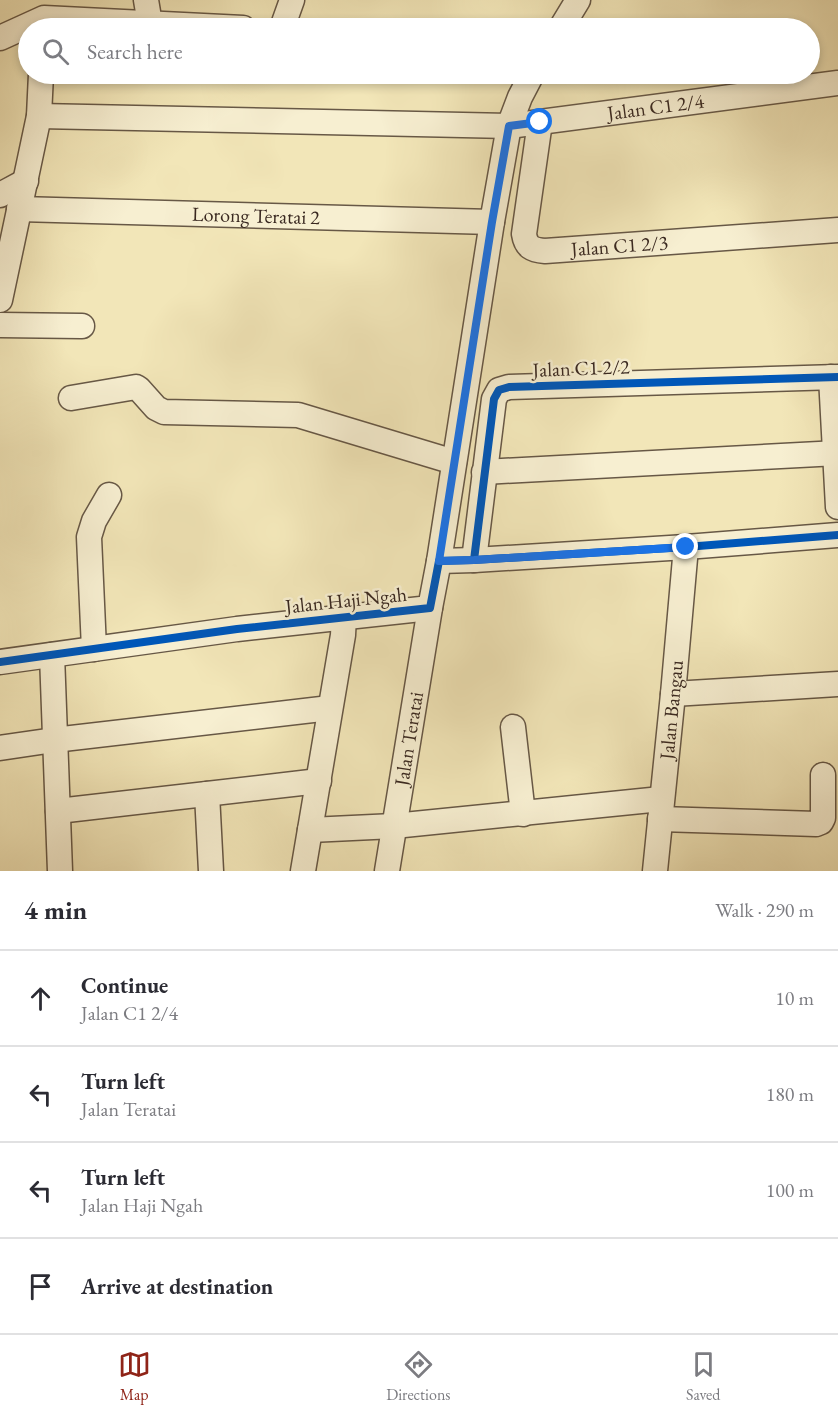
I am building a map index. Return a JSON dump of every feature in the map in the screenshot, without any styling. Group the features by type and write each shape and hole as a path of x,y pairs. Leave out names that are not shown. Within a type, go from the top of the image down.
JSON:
{"street":[{"path":"146,0 149,18"},
{"path":"286,18 292,0"},
{"path":"567,18 578,0"},
{"path":"44,16 70,18"},
{"path":"0,38 18,29"},
{"name":"Jalan C1 2/4","path":"39,116 509,126 838,83"},
{"path":"1,287 9,202 26,181 39,116 41,84"},
{"path":"527,84 509,126 439,561 686,547 838,535"},
{"name":"Jalan C1 2/3","path":"540,122 524,234 529,247 536,250 838,230"},
{"name":"Lorong Teratai 2","path":"9,202 492,222"},
{"path":"0,325 82,326"},
{"path":"835,377 838,507"},
{"name":"Jalan C1 2/2","path":"474,560 494,399 499,390 510,387 835,377"},
{"path":"71,398 136,387 156,408 164,412 298,415 454,462"},
{"path":"484,472 837,453"},
{"path":"94,649 89,537 93,521 109,495"},
{"name":"Jalan Bangau","path":"655,871 686,547"},
{"name":"Jalan Haji Ngah","path":"0,662 237,629 430,608 439,561"},
{"name":"Jalan Teratai","path":"387,871 430,608"},
{"path":"303,871 343,635 344,616"},
{"path":"52,655 60,871"},
{"path":"673,694 838,684"},
{"path":"0,748 330,708"},
{"path":"513,727 523,814"},
{"path":"310,830 394,826 523,814 661,809 816,824 823,818 823,775"},
{"path":"58,811 319,781"},
{"path":"207,794 211,871"}],"cycle path":[{"path":"474,560 494,399 499,390 509,387 838,377"},
{"path":"0,662 237,629 430,608 439,561 686,547 838,535"}],"route":[{"path":"540,122 509,126 439,561 686,547"}]}
